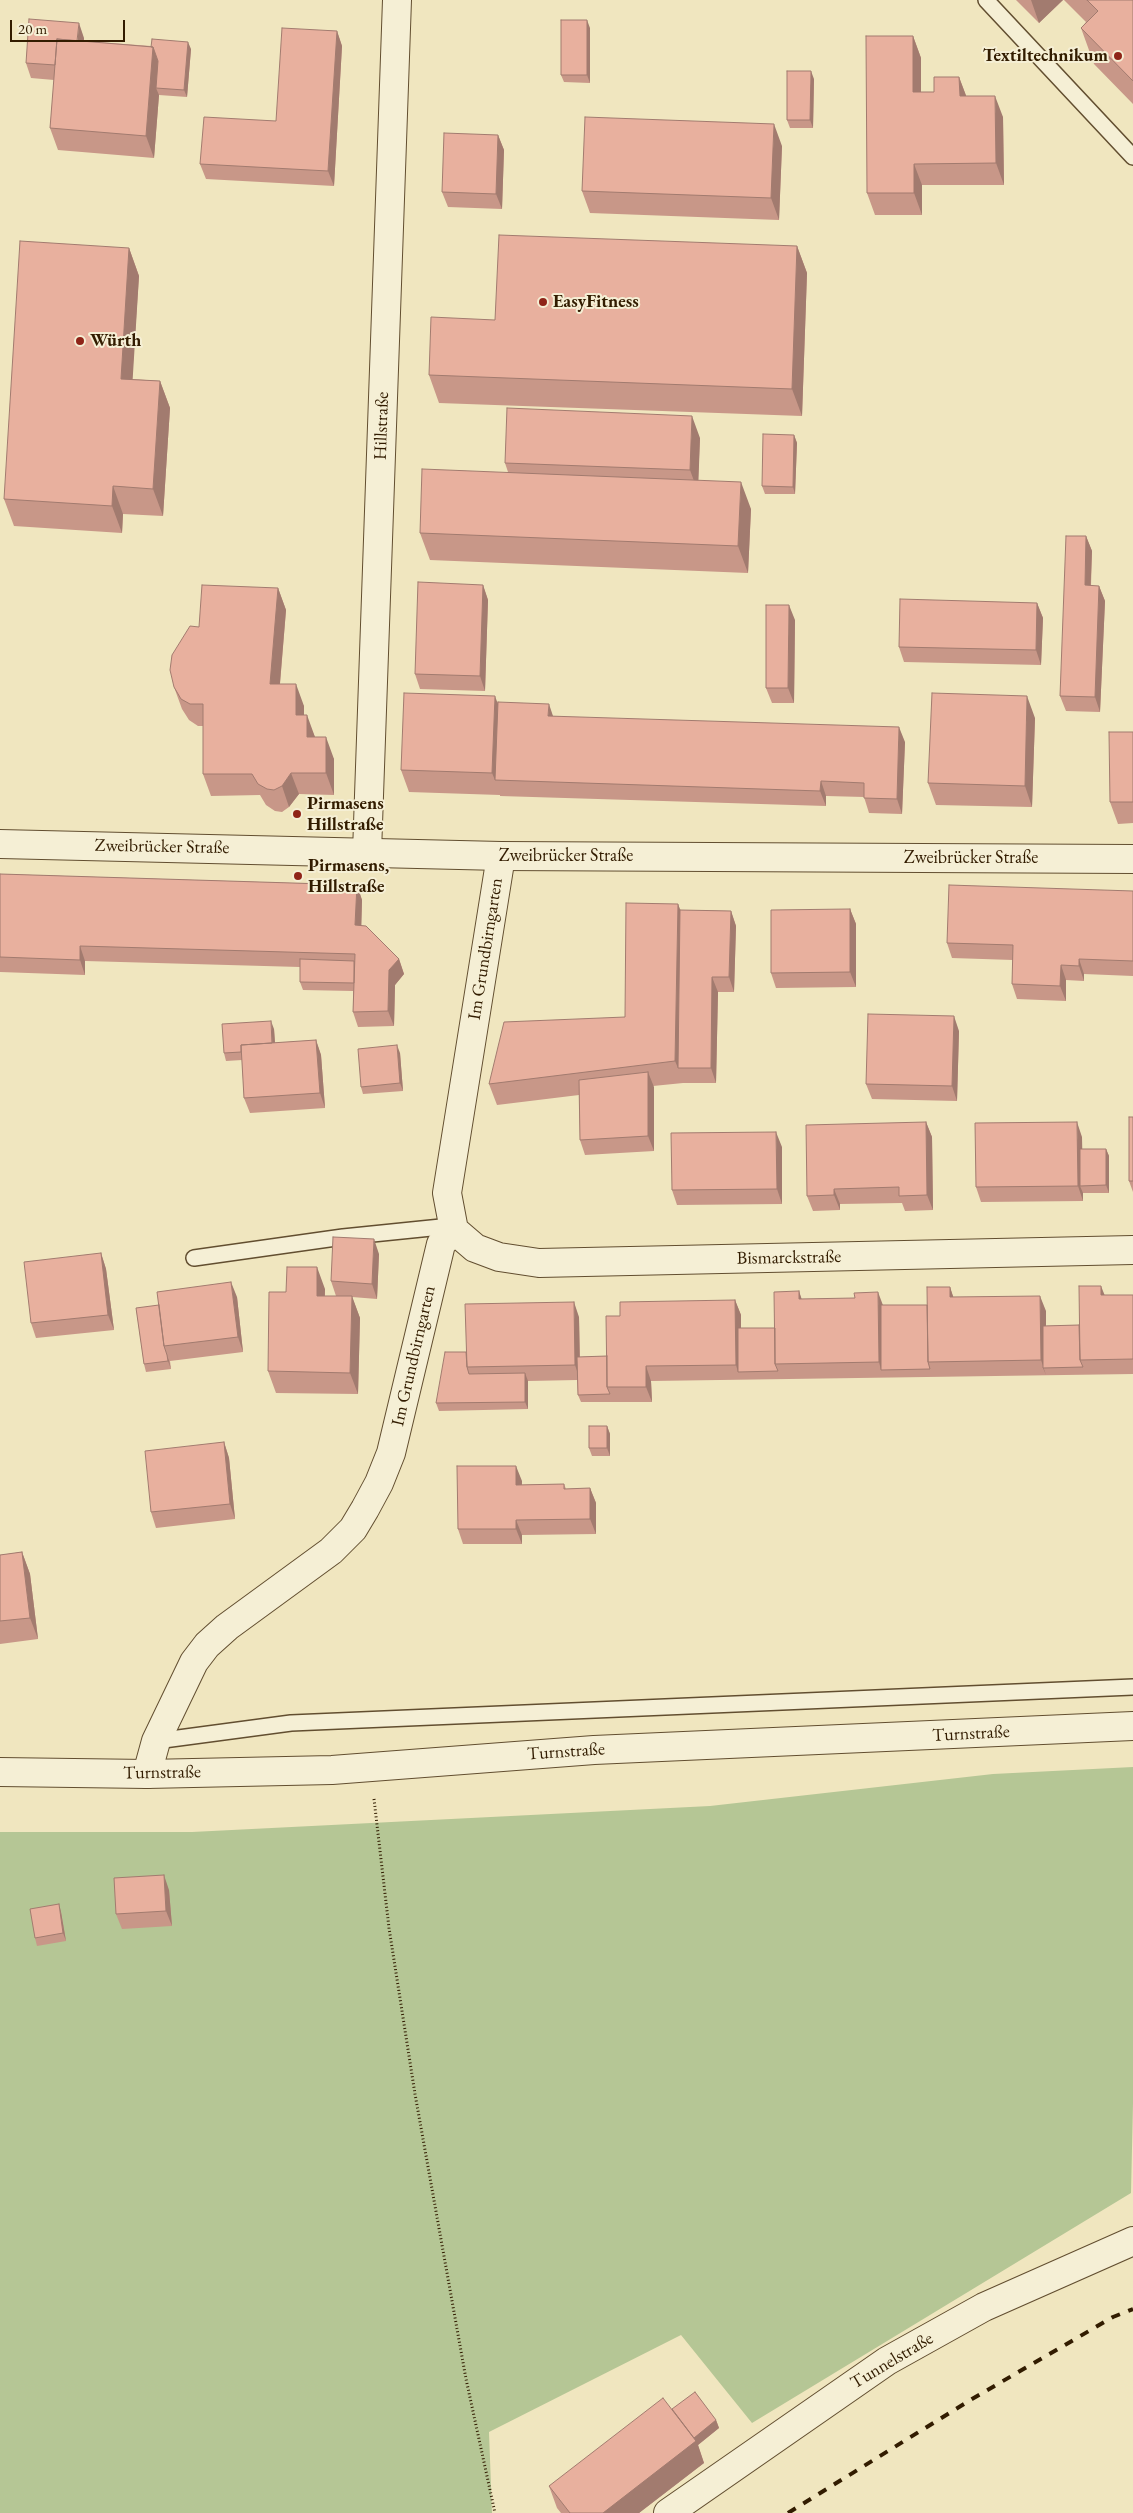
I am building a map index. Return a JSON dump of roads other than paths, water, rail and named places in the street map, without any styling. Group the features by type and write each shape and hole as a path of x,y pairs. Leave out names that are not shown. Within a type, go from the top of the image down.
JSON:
{"street":[{"name":"Hillstraße","path":"366,852 397,0"},
{"name":"Zweibrücker Straße","path":"0,844 501,856 1133,859"},
{"name":"Im Grundbirngarten","path":"147,1774 156,1741 194,1662 207,1645 227,1627 330,1551 353,1528 366,1509 391,1453 441,1244 454,1230 447,1193 501,856"},
{"name":"Bismarckstraße","path":"454,1230 475,1248 499,1257 539,1263 1133,1250"},
{"name":"Turnstraße","path":"0,1772 147,1774 332,1770 594,1750 1133,1726"},
{"name":"Tunnelstraße","path":"668,2513 887,2361 984,2307 1133,2241"}],"lane":[{"path":"986,0 1133,157"},
{"path":"194,1258 343,1237 441,1227 454,1230"},
{"path":"156,1741 291,1723 1133,1687"}],"railway":[{"path":"788,2513 972,2399 1113,2317 1133,2309"}],"place":[{"name":"Textiltechnikum","path":"1118,56"},
{"name":"EasyFitness","path":"543,302"},
{"name":"Würth","path":"80,341"},
{"name":"Pirmasens Hillstraße","path":"297,814"},
{"name":"Pirmasens, Hillstraße","path":"298,876"}]}
